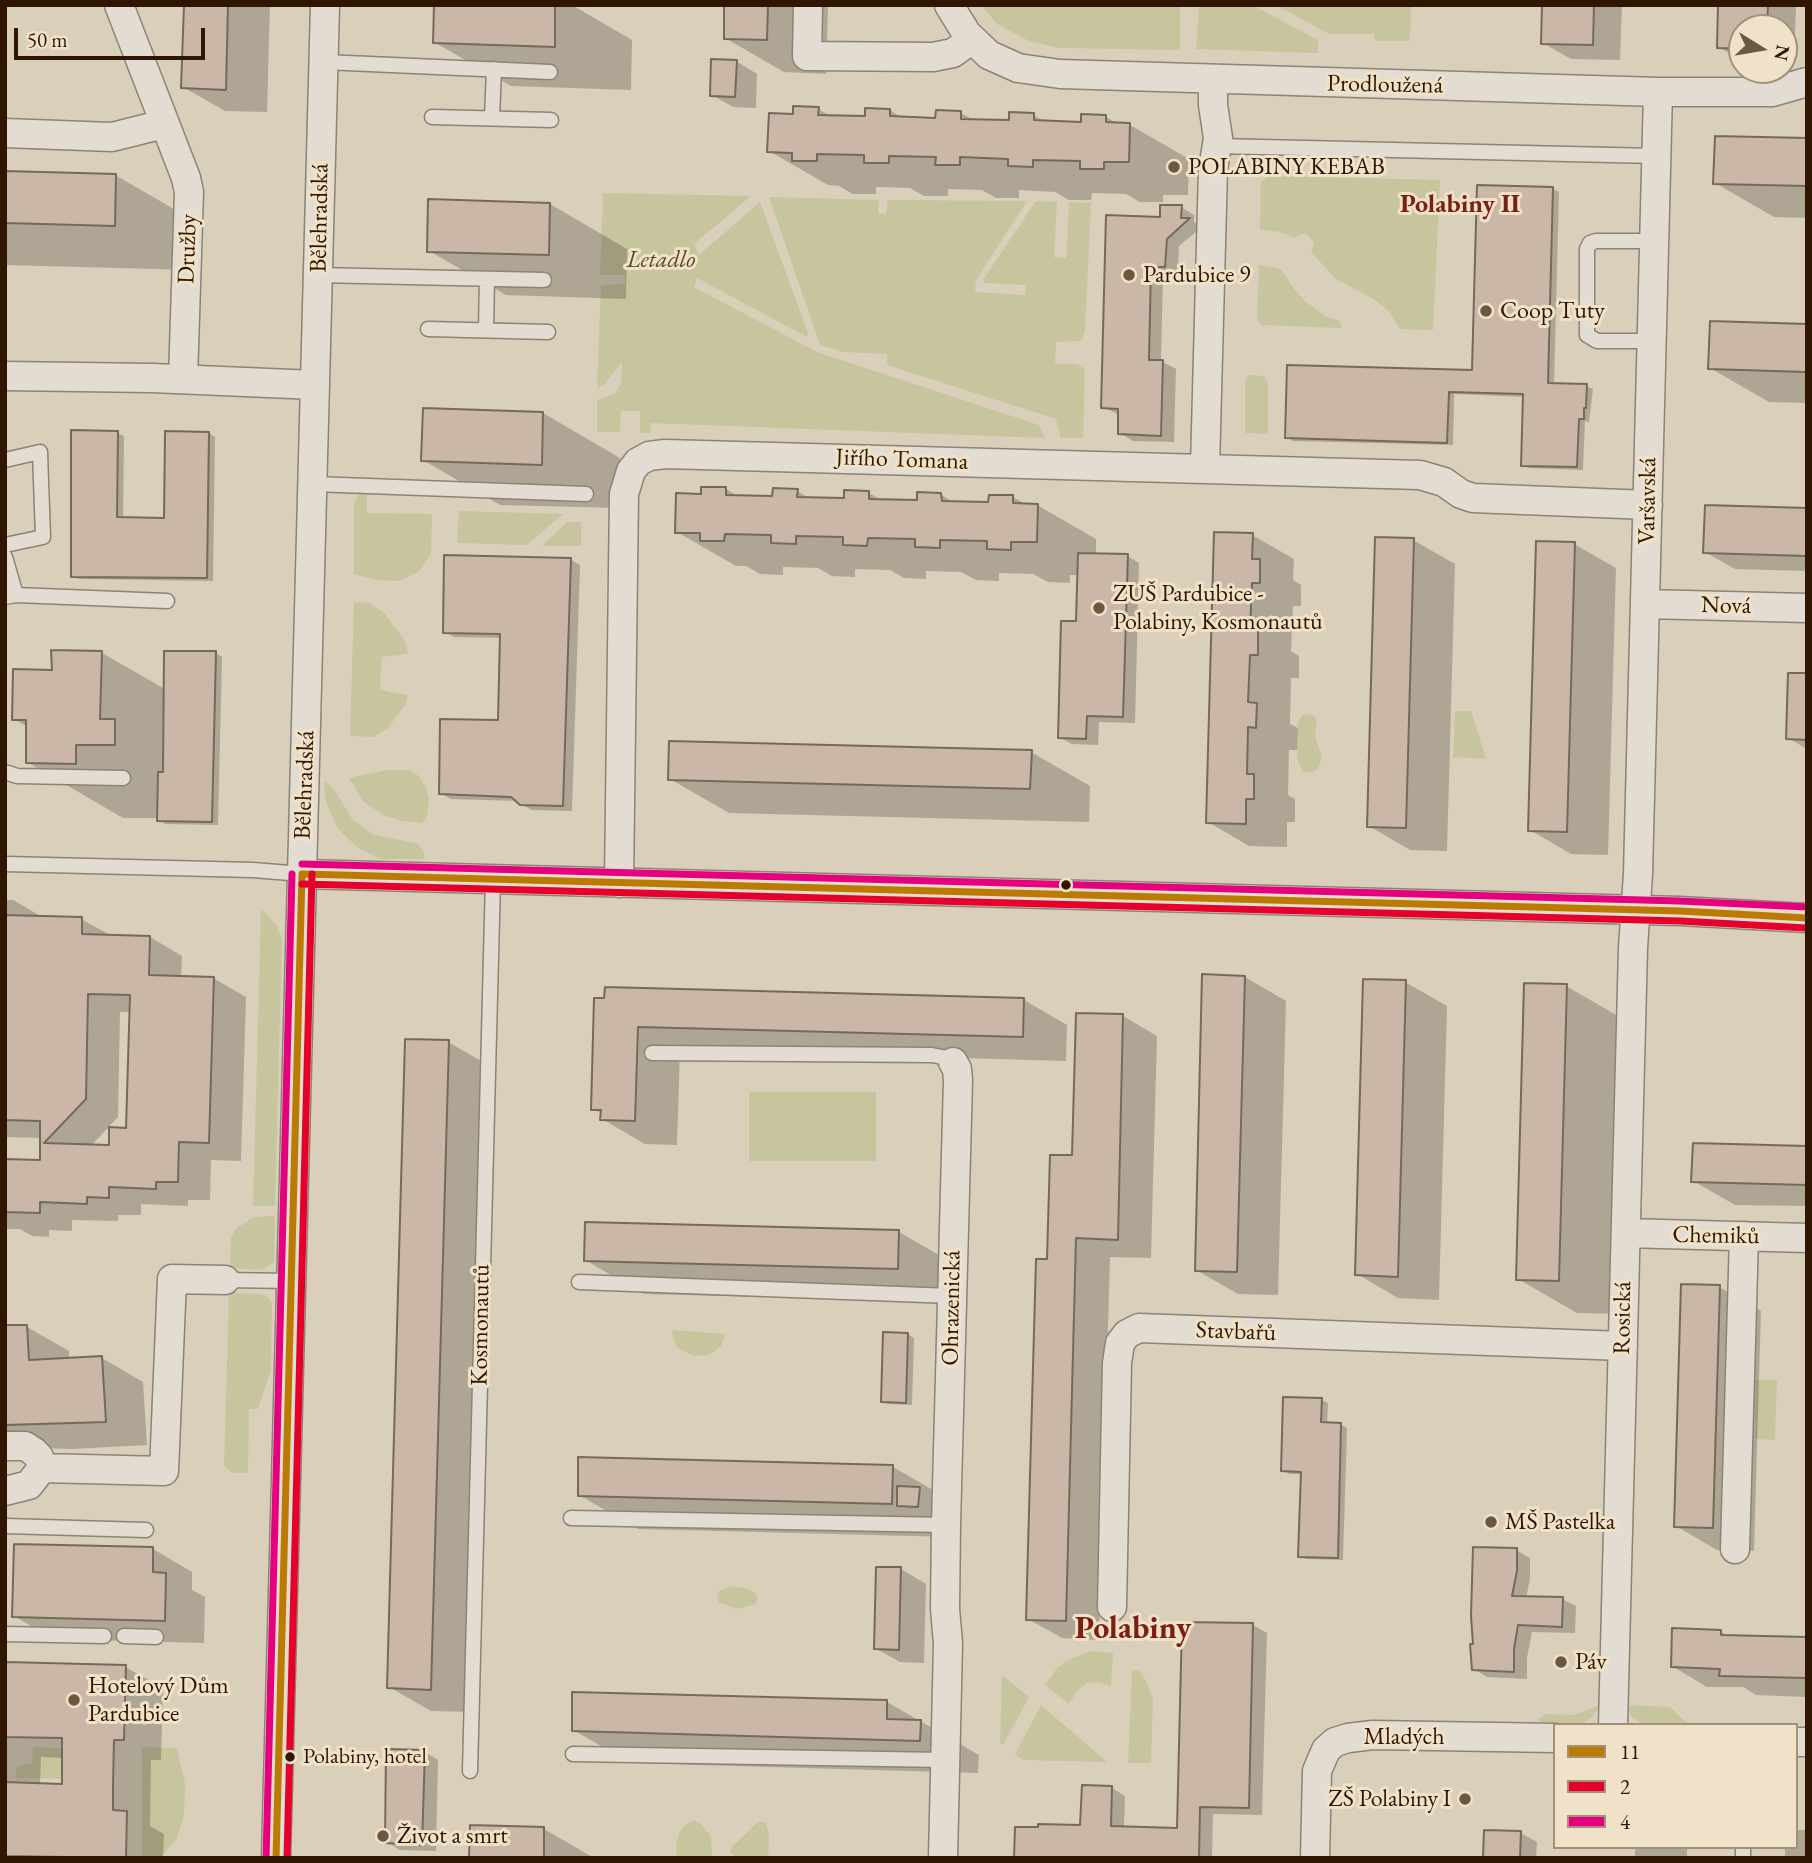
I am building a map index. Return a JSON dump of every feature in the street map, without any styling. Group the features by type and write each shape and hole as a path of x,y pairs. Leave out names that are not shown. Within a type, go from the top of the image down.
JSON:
{"street":[{"name":"Družby","path":"119,5 189,192 183,379"},
{"name":"Bělehradská","path":"275,1858 325,5"},
{"path":"808,5 807,56 933,58 953,53 971,40"},
{"name":"Prodloužená","path":"949,5 971,40 1001,62 1041,72 1213,81 1658,92 1772,92 1807,82"},
{"path":"1205,467 1213,169 1217,146 1213,81"},
{"name":"Varšavská","path":"1636,910 1658,92"},
{"path":"5,134 112,137 164,124"},
{"path":"5,376 183,379 315,385"},
{"name":"Jiřího Tomana","path":"618,883 624,494 631,471 638,462 649,456 665,454 1205,467 1420,475 1444,482 1461,494 1480,499 1648,505"},
{"name":"Nová","path":"1645,604 1807,608"},
{"path":"302,874 1636,910 1807,918"},
{"name":"Rosická","path":"1613,1723 1636,910"},
{"name":"Ohrazenická","path":"943,1858 948,1643 945,1609 946,1525 957,1080 957,1069 953,1062"},
{"name":"Chemiků","path":"1626,1234 1807,1238"},
{"path":"1735,1549 1744,1236"},
{"path":"42,1468 163,1471 172,1279 225,1280"},
{"name":"Stavbařů","path":"1112,1607 1117,1363 1120,1343 1127,1334 1139,1328 1623,1346"},
{"path":"5,1446 25,1446 39,1457 42,1468"},
{"path":"5,1491 29,1485 42,1468"},
{"name":"Mladých","path":"1315,1858 1317,1771 1326,1750 1335,1742 1373,1735 1553,1738"}],"lane":[{"path":"324,62 550,72"},
{"path":"492,118 494,69"},
{"path":"432,117 551,120"},
{"path":"1217,146 1656,156"},
{"path":"1652,341 1597,341 1587,335 1587,249 1590,243 1596,241 1654,241"},
{"path":"318,275 544,280"},
{"path":"486,330 487,279"},
{"path":"428,329 548,332"},
{"path":"5,460 40,452 43,537 5,545"},
{"path":"313,484 586,494"},
{"path":"5,557 10,596 167,601"},
{"path":"5,772 17,776 124,778"},
{"path":"5,864 253,870 302,874"},
{"name":"Kosmonautů","path":"470,1771 493,879"},
{"name":"Ohrazenická","path":"652,1053 932,1055 953,1062"},
{"path":"225,1280 291,1281"},
{"path":"579,1282 952,1296"},
{"path":"571,1518 946,1525"},
{"path":"5,1526 146,1530"},
{"path":"5,1634 104,1636"},
{"path":"124,1636 156,1637"},
{"path":"573,1754 945,1760"}],"green space":[{"path":"981,5 1180,5 1180,50 1061,48 1031,42 997,24"},
{"path":"1199,5 1252,5 1318,40 1318,53 1196,49"},
{"path":"1276,5 1411,5 1410,41 1375,41 1374,34 1329,34"},
{"path":"1269,176 1440,180 1433,330 1400,329 1389,312 1375,300 1336,279 1311,252 1314,243 1307,234 1295,238 1260,229 1261,182"},
{"name":"Letadlo","path":"603,193 751,196 694,244 699,255 760,202 808,333 807,337 697,278 694,287 817,352 1039,425 1045,438 651,423 650,433 640,433 640,411 621,411 620,432 597,432 597,400 614,394 621,383 622,362 604,385 597,388 601,285 625,284 625,275 600,275"},
{"path":"769,197 879,200 878,213 886,214 888,200 1027,201 976,280 975,292 1025,295 1026,285 984,283 983,280 1036,201 1057,202 1054,257 1066,258 1069,202 1091,203 1085,331 1079,341 1056,342 1055,364 1077,364 1085,369 1083,438 1061,438 1056,419 890,366 887,363 887,354 843,352 820,345"},
{"path":"1259,265 1281,269 1305,301 1325,316 1340,321 1342,328 1261,325 1257,318"},
{"path":"1249,375 1264,376 1268,382 1268,434 1245,433 1245,381"},
{"path":"360,492 367,495 367,513 432,514 431,554 420,571 400,581 377,580 354,574 354,503"},
{"path":"459,511 563,514 527,545 457,543"},
{"path":"567,522 581,522 581,546 542,546"},
{"path":"354,602 370,603 385,614 405,641 408,654 382,657 380,690 408,695 405,705 388,728 373,737 350,736"},
{"path":"1455,711 1471,711 1486,759 1453,757"},
{"path":"1302,715 1315,717 1317,723 1315,736 1322,757 1318,769 1310,773 1302,771 1297,759 1298,722"},
{"path":"386,770 409,770 419,776 429,800 427,817 422,823 383,815 363,801 349,778"},
{"path":"324,780 334,789 352,819 374,835 416,843 424,852 424,859 381,859 358,848 338,829 326,802"},
{"path":"261,910 276,925 282,939 275,1206 253,1206"},
{"path":"749,1092 876,1092 876,1161 749,1161"},
{"path":"275,1216 274,1261 261,1270 230,1268 231,1238 236,1229 253,1217"},
{"path":"229,1293 260,1294 267,1296 272,1303 271,1370 258,1409 249,1409 248,1473 232,1473 224,1466"},
{"path":"672,1330 725,1334 721,1346 714,1352 693,1356 678,1348"},
{"path":"1756,1380 1777,1380 1775,1440 1755,1439"},
{"path":"731,1586 749,1589 755,1593 758,1598 756,1604 736,1609 719,1602 719,1591"},
{"path":"1091,1651 1113,1653 1111,1686 1099,1682 1087,1683 1077,1691 1069,1704 1045,1685 1057,1668 1066,1661"},
{"path":"1132,1670 1141,1673 1153,1699 1151,1763 1128,1763"},
{"path":"1002,1675 1029,1697 1003,1745 1000,1743"},
{"path":"1041,1705 1107,1762 1023,1760 1015,1754"},
{"path":"1601,1705 1584,1723 1553,1723 1553,1726 1547,1728 1538,1719 1546,1714 1573,1715"},
{"path":"1625,1705 1670,1707 1687,1723 1641,1723 1630,1715"},
{"path":"33,1747 62,1748 62,1779 15,1778 17,1768 32,1764"},
{"path":"142,1747 177,1748 185,1784 184,1815 177,1838 161,1858 142,1858"},
{"path":"694,1820 711,1836 712,1858 677,1858 676,1844 680,1832"},
{"path":"759,1821 766,1823 769,1836 768,1858 736,1858 730,1852 731,1848"}],"building":[{"path":"184,5 228,5 226,90 181,88"},
{"path":"434,5 555,5 555,47 433,43"},
{"path":"724,5 768,5 767,40 724,39"},
{"path":"1542,5 1594,5 1593,45 1541,44"},
{"path":"1718,5 1768,5 1768,14 1728,14 1728,48 1717,48"},
{"path":"711,59 737,60 735,97 710,96"},
{"path":"793,106 819,107 818,115 865,116 865,108 890,109 890,116 935,118 936,110 961,111 961,119 1009,120 1009,112 1034,113 1034,120 1081,122 1081,114 1106,115 1106,122 1130,123 1129,162 1104,162 1104,169 1080,169 1080,161 1033,160 1033,167 1008,166 1008,159 960,157 960,165 935,165 936,157 889,156 889,163 864,163 864,155 817,154 817,161 792,161 792,153 767,152 769,113 793,114"},
{"path":"1715,136 1807,138 1807,186 1713,184"},
{"path":"5,171 116,174 115,226 5,223"},
{"path":"1477,185 1553,187 1548,383 1587,384 1584,419 1579,419 1577,467 1521,466 1523,394 1449,392 1447,443 1285,438 1287,365 1472,370"},
{"path":"428,199 550,203 549,255 427,252"},
{"path":"1160,205 1182,205 1181,218 1190,218 1167,239 1165,267 1151,267 1149,360 1163,360 1161,436 1118,434 1118,409 1101,408 1106,215 1160,217"},
{"path":"1710,321 1807,324 1807,372 1708,369"},
{"path":"423,408 543,412 542,465 421,461"},
{"path":"71,430 118,431 117,517 164,518 165,431 209,432 207,578 71,577"},
{"path":"701,487 726,487 726,495 772,496 773,488 798,489 797,497 844,498 844,490 869,491 869,499 917,500 917,492 941,493 942,501 988,502 989,495 1013,495 1013,503 1038,504 1037,542 1011,542 1011,550 987,549 987,541 940,540 940,548 915,547 915,539 868,538 867,546 843,545 843,537 796,536 796,544 771,543 771,535 725,534 724,541 700,541 700,533 675,533 676,493 701,494"},
{"path":"1705,505 1807,508 1807,556 1703,553"},
{"path":"1214,532 1253,533 1252,559 1260,559 1260,583 1252,583 1250,630 1258,630 1258,655 1250,655 1248,702 1257,703 1256,728 1248,727 1247,774 1254,774 1254,799 1246,799 1246,824 1206,823"},
{"path":"1375,537 1414,538 1406,828 1367,827"},
{"path":"1536,541 1575,542 1567,832 1528,831"},
{"path":"1078,553 1128,554 1123,717 1087,716 1086,739 1058,738 1061,621 1076,621"},
{"path":"444,555 571,558 563,806 520,805 511,797 439,794 440,719 498,720 500,634 443,633"},
{"path":"51,650 102,651 100,719 115,719 115,745 76,745 76,764 26,763 26,720 12,720 13,669 52,670"},
{"path":"164,651 216,651 212,822 157,821 158,772 163,772"},
{"path":"1788,673 1807,673 1807,740 1786,739"},
{"path":"669,741 1032,750 1030,789 668,780"},
{"path":"5,915 82,917 82,934 150,936 149,975 214,977 209,1143 179,1142 178,1182 156,1182 156,1189 109,1187 109,1198 87,1197 87,1204 40,1202 40,1213 5,1212 5,1159 40,1160 40,1121 5,1120","holes":["88,994 130,995 126,1128 109,1127 109,1145 44,1143 86,1099"]},
{"path":"1202,974 1245,976 1237,1272 1195,1271"},
{"path":"1363,979 1406,980 1398,1277 1355,1275"},
{"path":"1524,983 1567,984 1559,1281 1516,1280"},
{"path":"605,987 1024,998 1023,1037 638,1027 635,1121 600,1120 601,1110 591,1110 594,998 604,998"},
{"path":"1076,1013 1123,1014 1118,1240 1076,1238 1066,1621 1026,1620 1036,1259 1047,1259 1050,1155 1072,1155"},
{"path":"405,1039 449,1040 431,1690 387,1688"},
{"path":"1693,1143 1807,1146 1807,1185 1691,1182"},
{"path":"585,1222 899,1230 898,1269 584,1261"},
{"path":"1681,1284 1720,1285 1713,1528 1674,1527"},
{"path":"5,1325 27,1325 29,1360 102,1356 106,1422 5,1425"},
{"path":"883,1332 908,1333 906,1403 881,1402"},
{"path":"1283,1397 1322,1398 1321,1422 1341,1423 1338,1558 1298,1557 1301,1472 1281,1471"},
{"path":"578,1457 893,1465 892,1504 578,1496"},
{"path":"897,1486 920,1487 918,1507 897,1506"},
{"path":"14,1544 153,1547 153,1572 166,1573 165,1621 12,1617"},
{"path":"1473,1547 1517,1548 1517,1571 1512,1596 1563,1597 1562,1627 1518,1625 1514,1672 1472,1670 1470,1644 1473,1644"},
{"path":"876,1567 901,1567 899,1650 874,1649"},
{"path":"1182,1622 1253,1623 1249,1808 1200,1807 1199,1858 1014,1858 1015,1827 1038,1827 1038,1824 1080,1825 1082,1785 1112,1786 1111,1826 1177,1828"},
{"path":"1672,1628 1721,1630 1721,1635 1807,1637 1807,1678 1719,1676 1720,1669 1671,1667"},
{"path":"5,1662 126,1665 124,1740 114,1740 113,1810 127,1811 126,1858 5,1856 5,1782 62,1784 62,1738 5,1737"},
{"path":"572,1692 887,1700 887,1719 921,1720 920,1741 572,1731"},
{"path":"386,1749 425,1750 422,1845 385,1843"},
{"path":"470,1825 544,1827 544,1858 469,1858"},
{"path":"1484,1830 1521,1831 1520,1858 1483,1858"}],"transit line":[{"name":"4","path":"302,864 1680,901 1807,907"},
{"name":"4","path":"266,1858 292,874"},
{"name":"11","path":"302,874 1680,911 1807,918"},
{"name":"11","path":"276,1858 302,874"},
{"name":"2","path":"287,1858 312,874"},
{"name":"2","path":"302,884 1680,921 1806,928"}],"place":[{"name":"POLABINY KEBAB","path":"1174,167"},
{"name":"Pardubice 9","path":"1129,275"},
{"name":"Coop Tuty","path":"1486,311"},
{"name":"ZUŠ Pardubice - Polabiny, Kosmonautů","path":"1099,608"},
{"name":"MŠ Pastelka","path":"1491,1522"},
{"name":"Páv","path":"1561,1662"},
{"name":"Hotelový Dům Pardubice","path":"74,1700"},
{"name":"Polabiny, hotel","path":"290,1757"},
{"name":"ZŠ Polabiny I","path":"1465,1799"},
{"name":"Život a smrt","path":"383,1836"}],"district":[{"name":"Polabiny II","path":"1460,205"},
{"name":"Polabiny","path":"1133,1629"}]}
